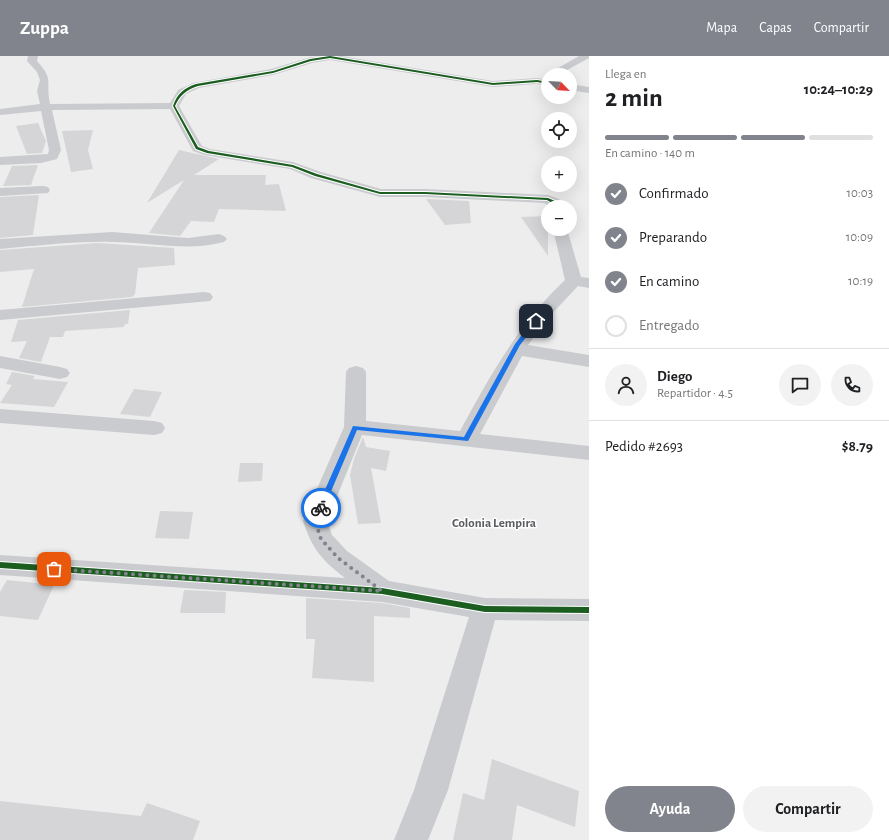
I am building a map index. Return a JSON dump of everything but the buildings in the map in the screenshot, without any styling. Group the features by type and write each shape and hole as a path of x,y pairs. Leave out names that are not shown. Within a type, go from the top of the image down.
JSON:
{"street":[{"path":"0,161 41,159 53,156 55,150 42,91 45,80 41,71 32,61 33,56"},
{"path":"541,82 493,84 330,56 273,72 192,87 177,96 174,106 198,148 208,152 293,166 350,186 380,193 425,193 550,200"},
{"path":"564,68 586,56"},
{"path":"537,81 541,79"},
{"path":"577,88 589,90"},
{"path":"0,112 45,107 174,106"},
{"path":"0,192 43,190"},
{"path":"466,440 516,349 554,297 582,282 563,236"},
{"path":"0,244 112,237 188,243 218,239"},
{"path":"0,315 204,298"},
{"path":"516,349 589,361"},
{"path":"0,362 60,373"},
{"path":"356,372 355,427 315,521 321,539 338,558 382,591"},
{"path":"0,416 154,428"},
{"path":"355,427 589,453"},
{"path":"0,565 382,591 485,608 589,610"},
{"path":"411,840 431,790 485,608"}],"cycle path":[{"path":"541,82 493,84 330,57 311,60 273,72 197,85 182,92 177,98 174,106 197,148 208,152 293,166 316,175 380,193 425,193 550,200"},
{"path":"0,565 382,591 485,609 589,610"}],"way so far":[{"path":"54,569 382,591 338,558 321,539 315,521 321,508"}],"district":[{"name":"Colonia Lempira","path":"494,522"}],"route":[{"path":"321,508 355,427 466,440 518,344 536,321"}]}
